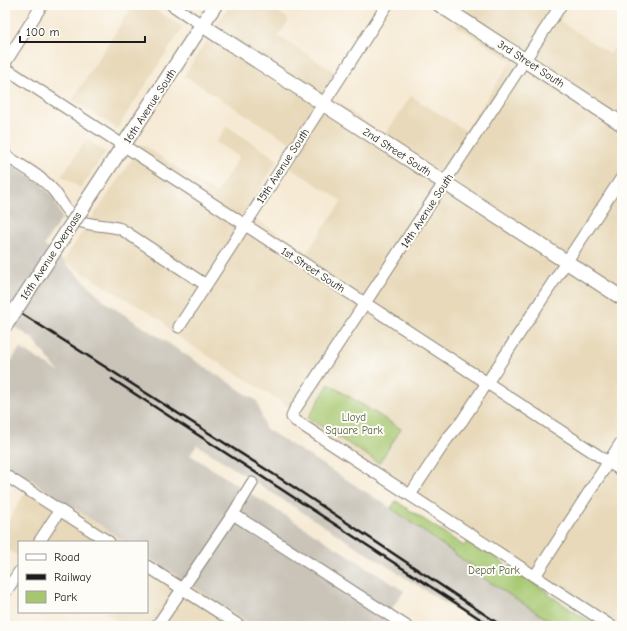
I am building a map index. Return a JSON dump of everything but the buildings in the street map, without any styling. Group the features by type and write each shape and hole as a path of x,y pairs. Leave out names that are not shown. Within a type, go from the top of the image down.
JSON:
{"main road":[{"name":"16th Avenue South","path":"83,207 124,147 215,5"},
{"name":"3rd Street South","path":"440,5 622,124"},
{"name":"2nd Street South","path":"202,25 622,298"},
{"name":"16th Avenue Overpass","path":"5,326 83,207"}],"street":[{"path":"5,63 42,5"},
{"name":"2nd Street South","path":"172,5 202,25"},
{"name":"15th Avenue South","path":"179,327 387,5"},
{"name":"14th Avenue South","path":"410,495 296,422 292,417 294,411 366,304 561,5"},
{"name":"1st Street South","path":"5,68 622,471"},
{"path":"5,155 38,177 54,191 63,207 75,219 87,223 113,226 121,229 206,285"},
{"path":"611,626 410,495 447,439 462,421 622,177"},
{"path":"535,576 622,441"},
{"path":"5,475 107,541"},
{"path":"157,626 233,514 252,483"},
{"path":"40,541 60,510"},
{"path":"233,514 406,626"},
{"path":"148,567 240,626"},
{"path":"5,593 18,574"}],"shaded area":[{"path":"133,5 148,5 183,27 117,129 72,100"},
{"path":"229,5 269,5 289,20 278,36 335,72 322,93 385,135 411,96 466,131 511,61 457,26 471,5 552,5 551,8 563,16 560,21 610,54 622,37 622,626 618,626 298,419 286,405 169,331 164,322 63,261 142,144 216,194 239,157 216,142 227,126 278,160 245,212 307,252 342,201 291,168 302,150 184,76"},
{"path":"86,139 106,152 81,188 62,176"},
{"path":"5,159 39,182 53,197 62,218 44,245 108,304 257,401 265,428 391,508 476,569 474,572 558,626 481,626 197,445 190,455 404,591 384,619 393,626 254,626 148,557 148,541 124,541 5,463 5,370 20,348 59,372 32,338 5,321"},
{"path":"32,481 124,541 18,541 18,556 5,548 5,526"},
{"path":"148,557 254,626 125,626 106,613 148,613"}],"green space":[{"name":"Lloyd Square Park","path":"329,384 401,429 379,463 308,418"},
{"name":"Depot Park","path":"396,501 464,546 469,540 596,626 558,626 474,572 476,569 391,508"}],"railway":[{"path":"5,303 292,486 502,626"},
{"path":"112,379 491,626"}]}
